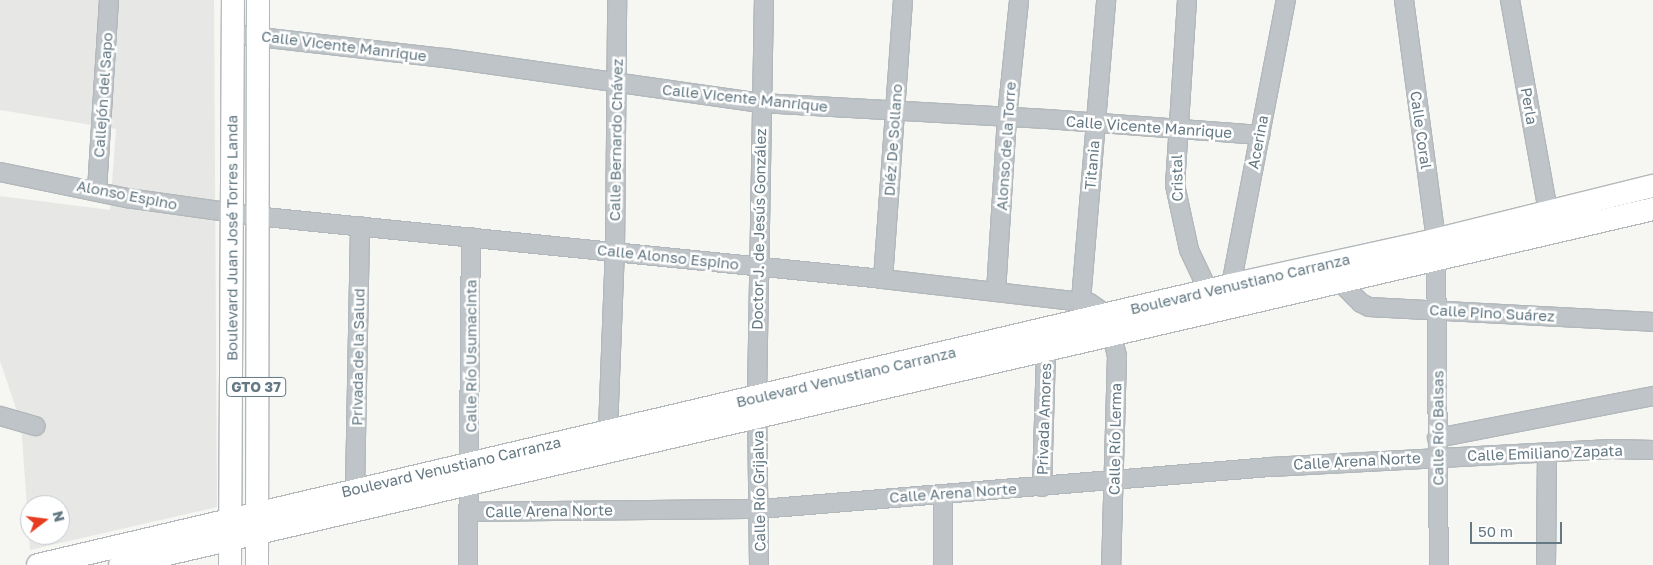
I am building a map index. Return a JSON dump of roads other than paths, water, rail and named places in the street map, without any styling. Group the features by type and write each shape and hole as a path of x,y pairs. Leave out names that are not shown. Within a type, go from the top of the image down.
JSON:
{"main road":[{"name":"Boulevard Juan José Torres Landa","path":"230,565 233,0"},
{"name":"Boulevard Juan José Torres Landa","path":"257,565 255,216 258,0"},
{"name":"Boulevard Venustiano Carranza","path":"38,565 257,522 469,486 757,407 1110,325 1341,283 1548,212 1653,186"},
{"name":"Boulevard Venustiano Carranza","path":"257,522 355,489 608,430 757,407 1046,351 1110,325 1208,290 1230,285 1437,250 1653,209"},
{"name":"Boulevard Venustiano Carranza","path":"120,565 230,528"}],"street":[{"name":"Callejón del Sapo","path":"97,190 109,0"},
{"name":"Calle Bernardo Chávez","path":"608,430 615,251 617,0"},
{"name":"Doctor J. de Jesús González","path":"757,407 764,0"},
{"name":"Diéz De Sollano","path":"883,279 903,0"},
{"name":"Alonso de la Torre","path":"996,292 1007,117 1019,0"},
{"name":"Titania","path":"1081,300 1106,0"},
{"name":"Cristal","path":"1187,0 1177,130 1175,185 1177,206 1188,250 1208,290"},
{"name":"Acerina","path":"1230,285 1286,0"},
{"name":"Calle Coral","path":"1404,0 1437,250"},
{"name":"Perla","path":"1510,0 1548,212"},
{"name":"Calle Vicente Manrique","path":"233,34 445,58 616,84 761,103 1007,117 1260,135"},
{"name":"Alonso Espino","path":"0,172 97,190 127,198 255,216"},
{"name":"Calle Alonso Espino","path":"255,216 615,251 1081,300"},
{"name":"Privada de la Salud","path":"355,489 360,226"},
{"name":"Calle Río Usumacinta","path":"468,565 472,237"},
{"name":"Calle Río Balsas","path":"1437,250 1439,311 1437,438 1439,565"},
{"name":"Calle Pino Suárez","path":"1341,283 1361,304 1369,307 1653,322"},
{"path":"1081,300 1110,325"},
{"name":"Calle Río Lerma","path":"1110,325 1117,356 1111,565"},
{"name":"Privada Amores","path":"1042,487 1046,351"},
{"name":"Calle Arena Norte","path":"1437,438 1653,396"},
{"name":"Calle Río Grijalva","path":"757,407 760,565"},
{"path":"0,416 36,426"},
{"name":"Calle Emiliano Zapata","path":"1438,457 1653,450"},
{"path":"1546,565 1547,453"},
{"name":"Calle Arena Norte","path":"468,512 760,509 1114,482 1270,467 1438,457"},
{"path":"943,494 944,565"}]}
